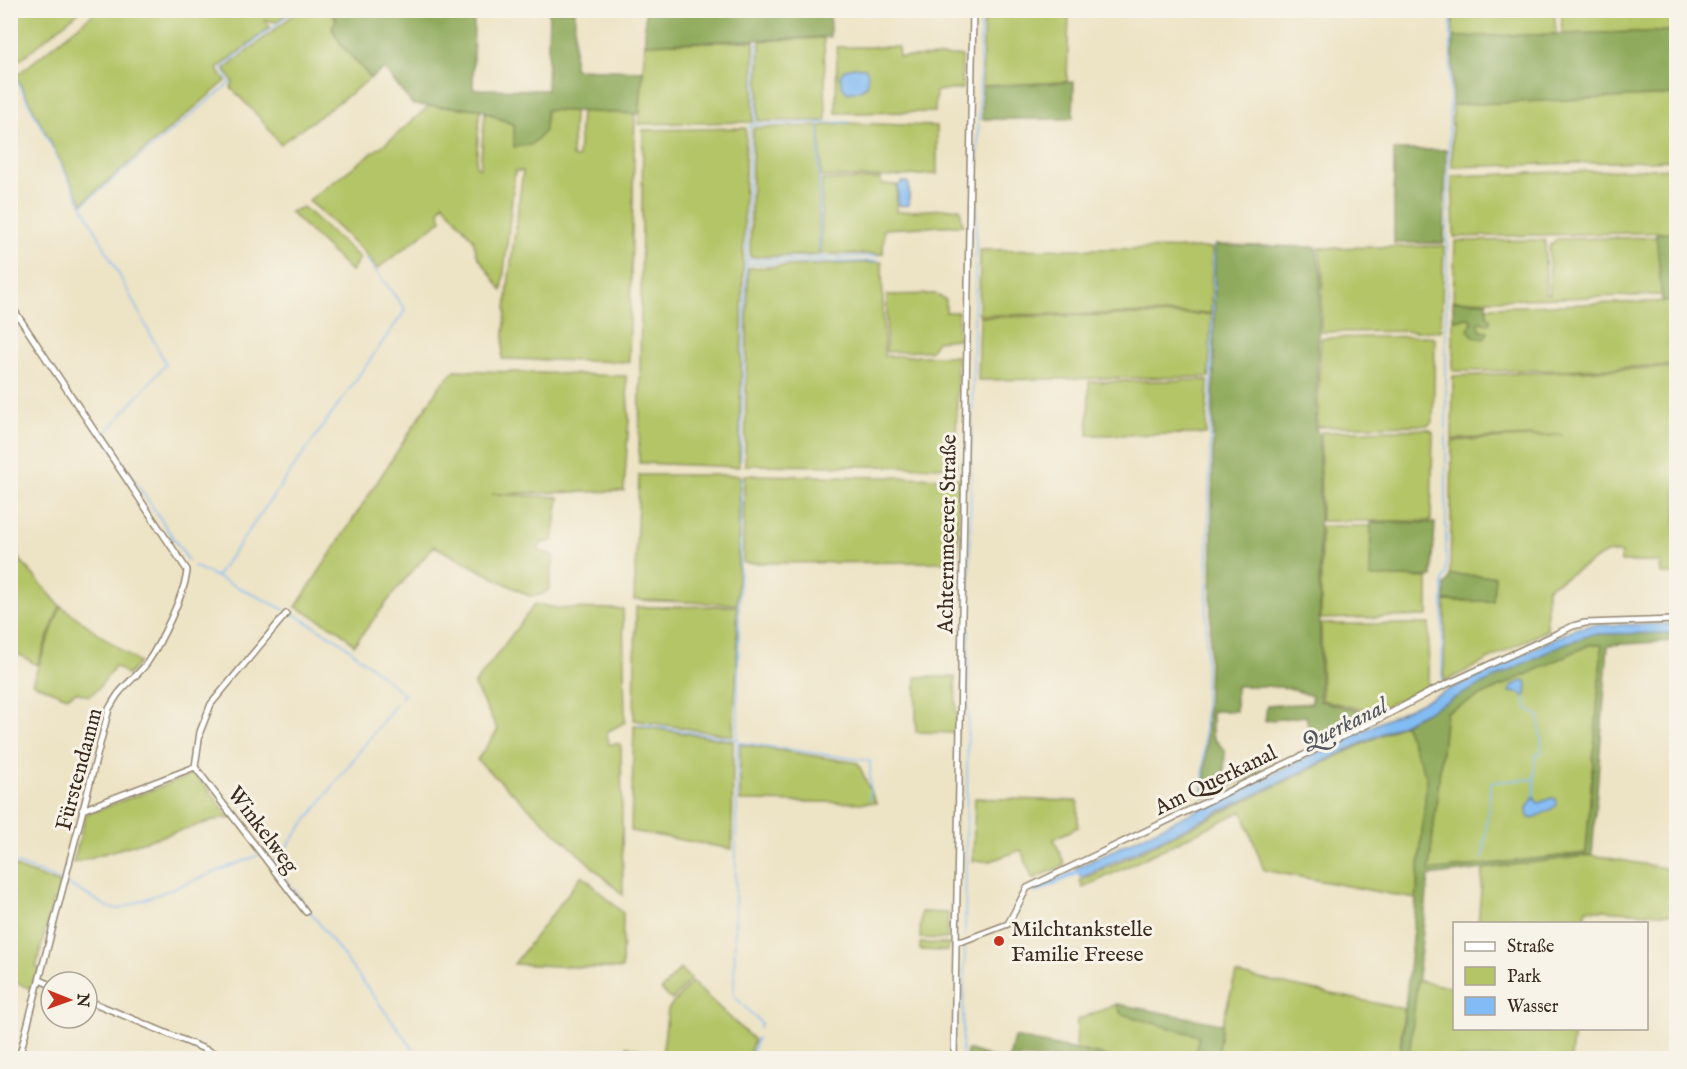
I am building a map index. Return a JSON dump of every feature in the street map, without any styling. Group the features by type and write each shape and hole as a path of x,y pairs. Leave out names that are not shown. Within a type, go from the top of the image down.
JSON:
{"street":[{"name":"Achternmeerer Straße","path":"954,1059 973,10"},
{"name":"Fürstendamm","path":"10,304 187,570 184,588 160,641 146,664 117,695 110,709 82,810 43,970"},
{"path":"82,810 195,767 200,732 211,704 286,615"},
{"name":"Am Querkanal","path":"956,941 963,941 1008,924 1027,888 1377,720 1434,690 1573,626 1590,622 1677,620"},
{"name":"Winkelweg","path":"195,767 306,912"},
{"name":"Fürstendamm","path":"19,1059 39,984"},
{"path":"99,1005 226,1059"}],"green space":[{"path":"11,10 80,10 80,11 11,67"},
{"path":"98,10 290,11 276,22 265,20 270,27 217,69 226,81 82,203 16,76"},
{"path":"298,11 330,11 336,19 332,28 342,46 371,78 280,144 260,118 231,88 233,82 225,69"},
{"path":"330,11 474,11 473,89 547,90 549,11 575,11 574,69 643,71 639,114 546,110 545,131 531,145 514,147 514,125 480,109 413,105 384,69 371,78 342,46 332,28 336,19"},
{"path":"645,11 830,11 830,37 645,44"},
{"path":"984,11 1069,11 1067,82 982,86"},
{"path":"1453,11 1554,11 1556,34 1453,37"},
{"path":"1561,11 1676,11 1676,31 1562,34"},
{"path":"1676,31 1676,95 1452,105 1453,37"},
{"path":"824,38 826,121 758,121 760,41"},
{"path":"754,41 753,122 639,124 645,44"},
{"path":"837,47 898,47 899,57 962,56 962,89 936,91 935,112 836,113"},
{"path":"1074,82 1073,118 982,119 982,86"},
{"path":"1676,95 1676,160 1452,167 1452,105"},
{"path":"429,106 480,109 476,166 480,168 485,112 514,125 515,147 546,110 574,111 572,157 578,158 581,111 635,114 629,362 502,359 508,286 523,171 515,171 502,291 477,255 473,239 443,203 439,211 442,220 377,269 364,252 309,200 395,136"},
{"path":"843,123 937,126 937,174 821,177 820,126"},
{"path":"819,126 819,255 750,257 753,128"},
{"path":"746,128 739,467 639,463 643,130"},
{"path":"1394,150 1446,150 1444,243 1394,243"},
{"path":"1676,168 1676,232 1454,237 1452,176"},
{"path":"881,179 881,184 897,185 896,212 960,208 963,225 884,229 883,254 821,254 822,180"},
{"path":"303,207 360,258 351,271 290,212"},
{"path":"1676,232 1676,301 1662,302 1656,233"},
{"path":"1657,237 1662,295 1453,301 1455,241 1545,240 1546,294 1550,294 1549,246 1557,239"},
{"path":"1215,245 1316,247 1321,274 1315,427 1319,435 1320,701 1372,714 1375,717 1313,747 1306,716 1265,721 1267,706 1312,703 1312,696 1289,688 1236,686 1236,711 1212,711 1212,736 1225,751 1224,773 1234,775 1260,765 1262,773 1204,798 1211,611"},
{"path":"1444,246 1441,331 1321,332 1323,273 1319,248"},
{"path":"1212,248 1211,313 979,315 980,250"},
{"path":"882,262 884,356 957,356 956,467 745,465 748,268"},
{"path":"935,294 946,300 946,312 958,312 958,339 937,341 930,351 886,352 887,295"},
{"path":"1453,301 1487,302 1487,315 1491,320 1489,324 1478,323 1481,331 1488,332 1484,339 1474,337 1468,330 1472,322 1469,318 1453,320"},
{"path":"1676,301 1676,365 1563,370 1453,371 1453,320 1469,318 1481,331 1478,323 1485,317 1488,307"},
{"path":"1211,314 1209,377 978,380 980,317"},
{"path":"1427,336 1435,338 1433,422 1428,425 1317,427 1321,338"},
{"path":"1676,367 1676,574 1661,574 1660,562 1621,562 1621,553 1606,553 1547,588 1547,630 1444,682 1445,601 1492,601 1495,576 1450,575 1452,441 1563,435 1452,439 1453,376"},
{"path":"455,370 626,376 629,419 624,491 492,494 559,497 553,541 542,543 538,550 554,556 549,589 541,595 529,596 434,546 354,645 340,631 296,607 439,387"},
{"path":"1208,380 1206,434 1088,435 1089,382"},
{"path":"1428,429 1433,432 1431,521 1321,521 1321,432"},
{"path":"639,475 740,475 737,604 634,600"},
{"path":"744,475 960,478 957,562 743,563"},
{"path":"1371,522 1435,523 1432,577 1370,577"},
{"path":"1321,526 1371,526 1371,576 1428,578 1428,616 1321,619"},
{"path":"10,548 60,606 37,665 11,650"},
{"path":"1450,575 1495,576 1493,601 1445,601 1445,585"},
{"path":"535,604 558,608 623,609 625,722 607,732 609,744 620,744 621,747 623,895 477,760 498,730 474,685"},
{"path":"61,606 139,663 128,675 115,666 99,688 89,696 76,692 67,697 32,683"},
{"path":"737,606 733,736 634,720 636,607"},
{"path":"1321,624 1429,624 1428,686 1374,712 1322,700"},
{"path":"1676,633 1676,641 1608,645 1592,855 1429,876 1409,1058 1400,1058 1427,778 1404,724 1563,644 1593,634","holes":["1589,645 1602,645 1586,853 1429,871 1446,712"]},
{"path":"1589,645 1602,645 1586,853 1429,871 1446,712"},
{"path":"916,677 955,677 957,733 916,732"},
{"path":"1404,724 1427,778 1416,899 1264,870 1242,811 1083,888 1080,881"},
{"path":"634,725 733,741 732,849 631,831"},
{"path":"740,744 858,763 876,803 740,801"},
{"path":"195,774 230,819 222,818 73,863 86,814"},
{"path":"975,798 1078,801 1078,827 1054,839 1065,865 1033,879 1021,850 991,861 973,861"},
{"path":"1592,855 1676,870 1676,915 1586,909 1584,922 1478,922 1483,868"},
{"path":"10,865 61,884 56,901 53,901 36,967 39,968 33,990 11,980"},
{"path":"582,875 623,913 622,969 514,964"},
{"path":"921,912 948,913 947,939 920,938"},
{"path":"920,943 949,944 948,951 920,950"},
{"path":"680,969 691,979 672,1000 661,990"},
{"path":"1236,974 1404,1009 1399,1058 1217,1058 1222,1024"},
{"path":"1416,980 1453,988 1453,1030 1574,1030 1571,1058 1409,1058"},
{"path":"692,982 754,1040 748,1058 627,1058 627,1046 662,1056 668,1009"},
{"path":"1117,1004 1121,1014 1199,1036 1194,1058 1110,1058 1076,1049 1077,1020"},
{"path":"1117,1004 1222,1024 1217,1058 1194,1058 1199,1036 1121,1014"},
{"path":"1014,1037 1110,1057 1110,1058 1009,1058"},
{"path":"967,1050 970,1050 994,1058 966,1058"}],"water":[{"path":"853,67 865,68 868,73 867,86 848,93 843,88 840,77 844,70"},
{"path":"902,182 907,182 909,185 909,205 900,206 898,186"},
{"path":"1676,624 1676,633 1593,634 1563,644 1081,878 1076,868 1575,629 1592,625"},
{"path":"1522,681 1527,683 1524,697 1520,693 1510,692 1512,686"},
{"path":"1534,796 1539,803 1551,798 1556,799 1557,805 1536,817 1529,818 1527,808"}],"waterway":[{"path":"82,205 230,83 222,68 294,10"},
{"path":"965,936 971,467 981,10"},
{"path":"1442,679 1443,580 1446,574 1446,333 1451,10"},
{"path":"756,124 757,43"},
{"path":"16,79 166,364 104,435 188,560"},
{"path":"741,461 750,125 850,122"},
{"path":"819,124 820,257"},
{"path":"1203,796 1214,245"},
{"path":"747,260 878,256"},
{"path":"216,577 404,312 405,309 366,258"},
{"path":"747,264 878,261"},
{"path":"741,477 734,996 761,1023 760,1027"},
{"path":"194,566 285,610"},
{"path":"290,612 341,642 404,694 401,698"},
{"path":"1524,697 1527,708 1539,717 1542,752 1535,756 1534,796"},
{"path":"280,872 274,863 396,704"},
{"path":"639,724 736,739"},
{"path":"738,742 870,761 870,800"},
{"path":"1483,859 1491,782 1534,779"},
{"path":"66,883 110,908 120,909 259,855"},
{"path":"10,861 62,881"},
{"name":"Querkanal","path":"1036,891 1084,869"},
{"path":"285,878 420,1058"},
{"path":"962,1058 965,946"},
{"path":"751,1058 757,1038"}],"place":[{"name":"Milchtankstelle Familie Freese","path":"999,941"}]}
